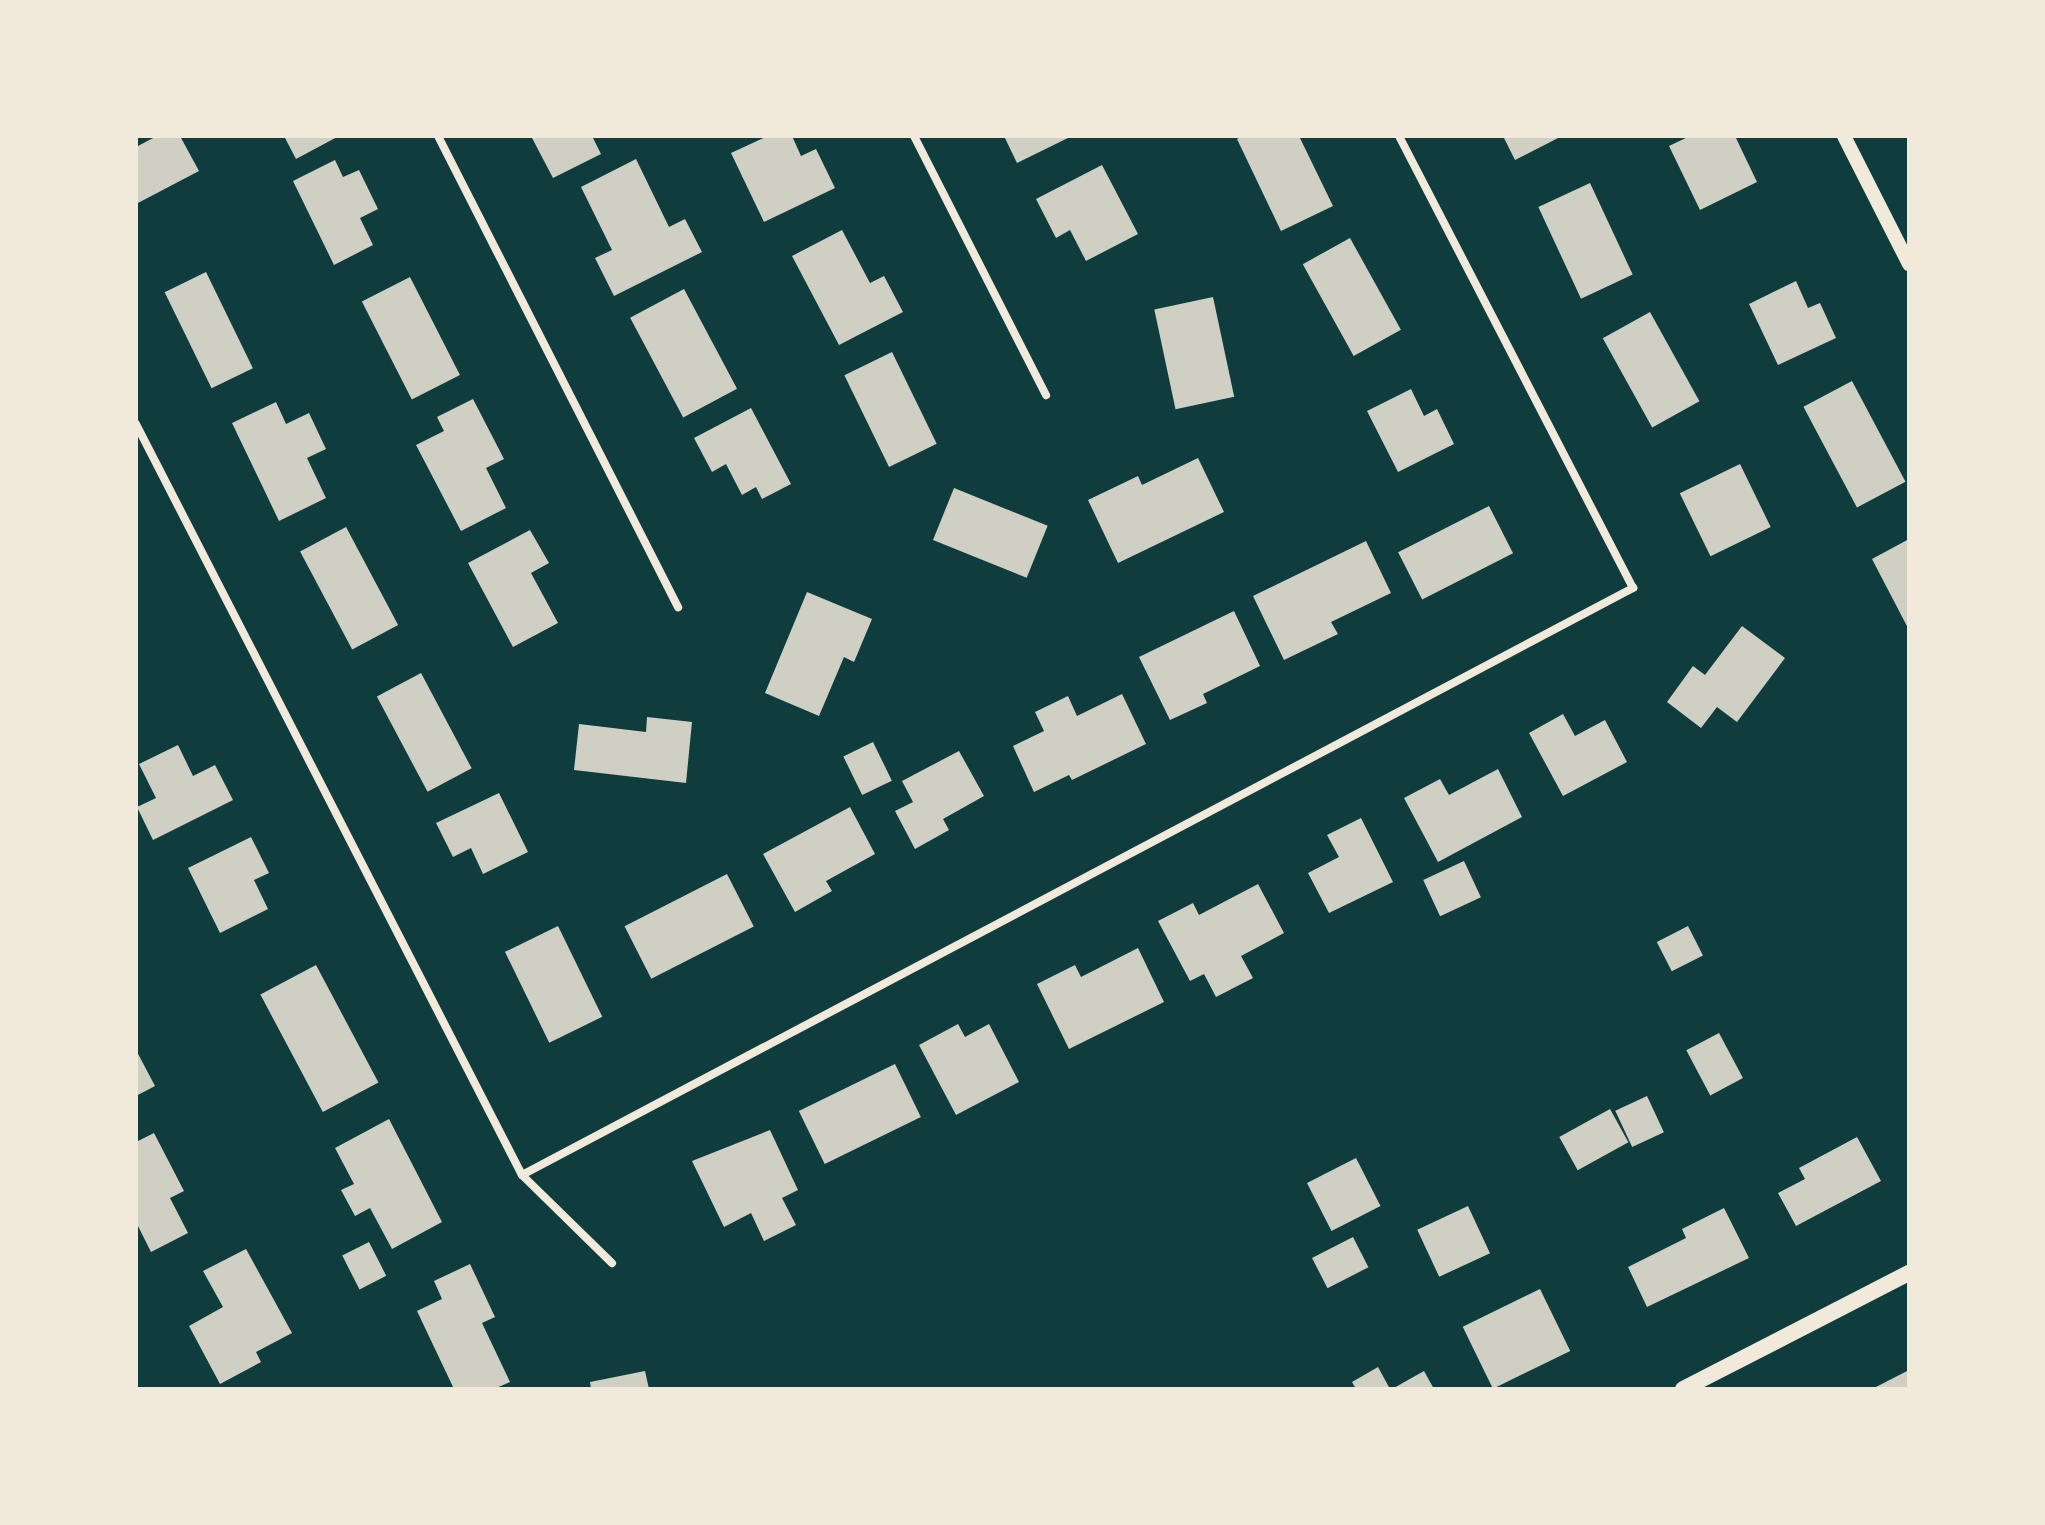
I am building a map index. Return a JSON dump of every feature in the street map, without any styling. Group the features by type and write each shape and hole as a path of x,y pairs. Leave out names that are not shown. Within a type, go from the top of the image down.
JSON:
{"main road":[{"path":"1683,1389 1909,1273"}],"street":[{"path":"438,136 678,607"},
{"path":"914,136 1046,395"},
{"path":"522,1175 1633,588 1399,136"},
{"path":"1844,136 1909,264"},
{"path":"136,424 522,1175 612,1263"}],"building":[{"path":"157,136 180,136 199,171 136,204 136,147"},
{"path":"284,136 339,136 296,159"},
{"path":"531,136 592,136 601,154 553,178"},
{"path":"768,136 792,136 801,156 816,149 835,188 764,222 731,153"},
{"path":"1004,136 1072,136 1017,163"},
{"path":"1243,136 1299,136 1333,206 1281,231 1237,139"},
{"path":"1503,136 1562,136 1515,160"},
{"path":"1690,136 1735,136 1757,182 1700,210 1669,146"},
{"path":"636,159 669,227 685,219 702,252 614,296 595,258 612,250 581,187"},
{"path":"335,160 343,177 359,170 378,209 360,218 373,245 334,265 293,181"},
{"path":"1102,165 1138,234 1086,261 1070,230 1056,238 1036,199"},
{"path":"1590,183 1633,275 1581,299 1538,207"},
{"path":"842,230 870,283 884,276 903,312 839,345 792,256"},
{"path":"1350,238 1401,330 1354,356 1303,264"},
{"path":"206,272 253,368 212,388 165,292"},
{"path":"410,277 460,375 412,400 362,302"},
{"path":"1796,281 1808,308 1820,303 1836,338 1778,365 1749,304"},
{"path":"684,289 737,389 683,417 630,318"},
{"path":"1213,297 1234,397 1176,409 1154,309"},
{"path":"1650,312 1699,401 1652,427 1603,338"},
{"path":"892,352 937,444 889,467 844,375"},
{"path":"1852,381 1906,482 1857,507 1803,407"},
{"path":"1411,389 1424,416 1437,409 1454,444 1398,472 1367,411"},
{"path":"473,399 504,459 486,468 506,508 461,531 416,445 444,431 437,417"},
{"path":"276,402 286,424 309,413 326,449 307,458 326,498 279,521 232,423"},
{"path":"751,408 791,484 762,499 756,487 742,495 726,464 712,472 694,438"},
{"path":"1198,458 1224,512 1118,563 1088,500 1138,476 1142,485"},
{"path":"1740,464 1771,527 1710,556 1680,493"},
{"path":"954,488 1048,526 1027,578 933,540"},
{"path":"1489,506 1513,553 1422,600 1398,552"},
{"path":"346,527 398,625 352,649 300,551"},
{"path":"530,530 549,563 531,573 558,623 513,647 468,563"},
{"path":"1909,539 1909,630 1872,559"},
{"path":"1366,541 1391,593 1331,622 1338,634 1284,660 1253,596"},
{"path":"807,592 872,619 854,662 844,657 819,716 765,693"},
{"path":"1234,611 1260,666 1203,694 1207,703 1170,720 1139,657"},
{"path":"1742,626 1785,658 1737,722 1717,707 1701,728 1667,702 1693,666 1705,675"},
{"path":"421,673 472,768 428,792 377,696"},
{"path":"1122,694 1146,744 1072,780 1069,775 1034,792 1013,746 1044,731 1035,712 1068,696 1077,716"},
{"path":"1563,714 1575,736 1605,720 1627,762 1563,796 1529,733"},
{"path":"647,717 692,722 686,783 574,770 579,724 646,732"},
{"path":"873,742 892,781 862,795 843,756"},
{"path":"178,745 193,776 215,765 233,800 153,840 137,807 156,798 139,764"},
{"path":"959,751 984,796 943,819 949,830 915,849 895,811 913,802 902,781"},
{"path":"1498,769 1522,817 1438,862 1404,798 1440,779 1449,795"},
{"path":"499,793 528,852 483,874 471,848 453,857 436,823"},
{"path":"850,807 875,854 826,881 832,891 795,912 763,854"},
{"path":"1361,818 1393,882 1329,913 1308,873 1339,857 1327,835"},
{"path":"251,837 269,873 254,880 268,909 220,933 188,868"},
{"path":"1464,861 1481,897 1440,916 1423,880"},
{"path":"727,874 754,927 651,979 625,926"},
{"path":"1258,884 1284,933 1241,956 1253,978 1216,997 1204,974 1190,981 1158,921 1193,903 1199,915"},
{"path":"558,926 602,1017 549,1043 505,952"},
{"path":"1688,926 1703,955 1672,971 1657,942"},
{"path":"1138,948 1164,1002 1069,1049 1037,984 1075,965 1081,977"},
{"path":"316,965 378,1082 323,1112 260,995"},
{"path":"958,1024 965,1037 989,1024 1019,1082 956,1115 919,1045"},
{"path":"1719,1033 1743,1078 1710,1095 1686,1050"},
{"path":"136,1050 155,1086 136,1096"},
{"path":"895,1064 921,1117 825,1164 799,1111"},
{"path":"1647,1096 1664,1132 1632,1147 1615,1111"},
{"path":"1610,1109 1628,1142 1578,1170 1559,1137"},
{"path":"389,1119 442,1222 392,1249 370,1208 355,1216 341,1190 354,1184 335,1148"},
{"path":"770,1130 798,1190 782,1198 796,1225 764,1241 751,1213 724,1227 692,1161"},
{"path":"154,1133 184,1191 170,1198 188,1233 151,1252 136,1222 136,1142"},
{"path":"1857,1137 1881,1181 1796,1226 1778,1193 1805,1179 1799,1168"},
{"path":"1356,1158 1381,1206 1332,1231 1307,1183"},
{"path":"1468,1206 1490,1253 1439,1277 1417,1230"},
{"path":"1724,1208 1749,1258 1647,1307 1628,1267 1686,1238 1682,1229"},
{"path":"1353,1237 1368,1267 1327,1288 1312,1258"},
{"path":"369,1242 386,1276 360,1289 342,1256"},
{"path":"246,1249 292,1333 256,1352 261,1362 220,1384 189,1326 223,1307 203,1271"},
{"path":"470,1264 495,1317 482,1323 510,1382 494,1389 454,1389 417,1311 442,1299 434,1281"},
{"path":"1540,1289 1570,1351 1493,1389 1463,1327"},
{"path":"1378,1367 1390,1389 1356,1389 1352,1382"},
{"path":"1909,1370 1909,1389 1872,1389"},
{"path":"645,1371 649,1389 591,1389 590,1382"},
{"path":"1424,1371 1434,1389 1392,1389"}]}
